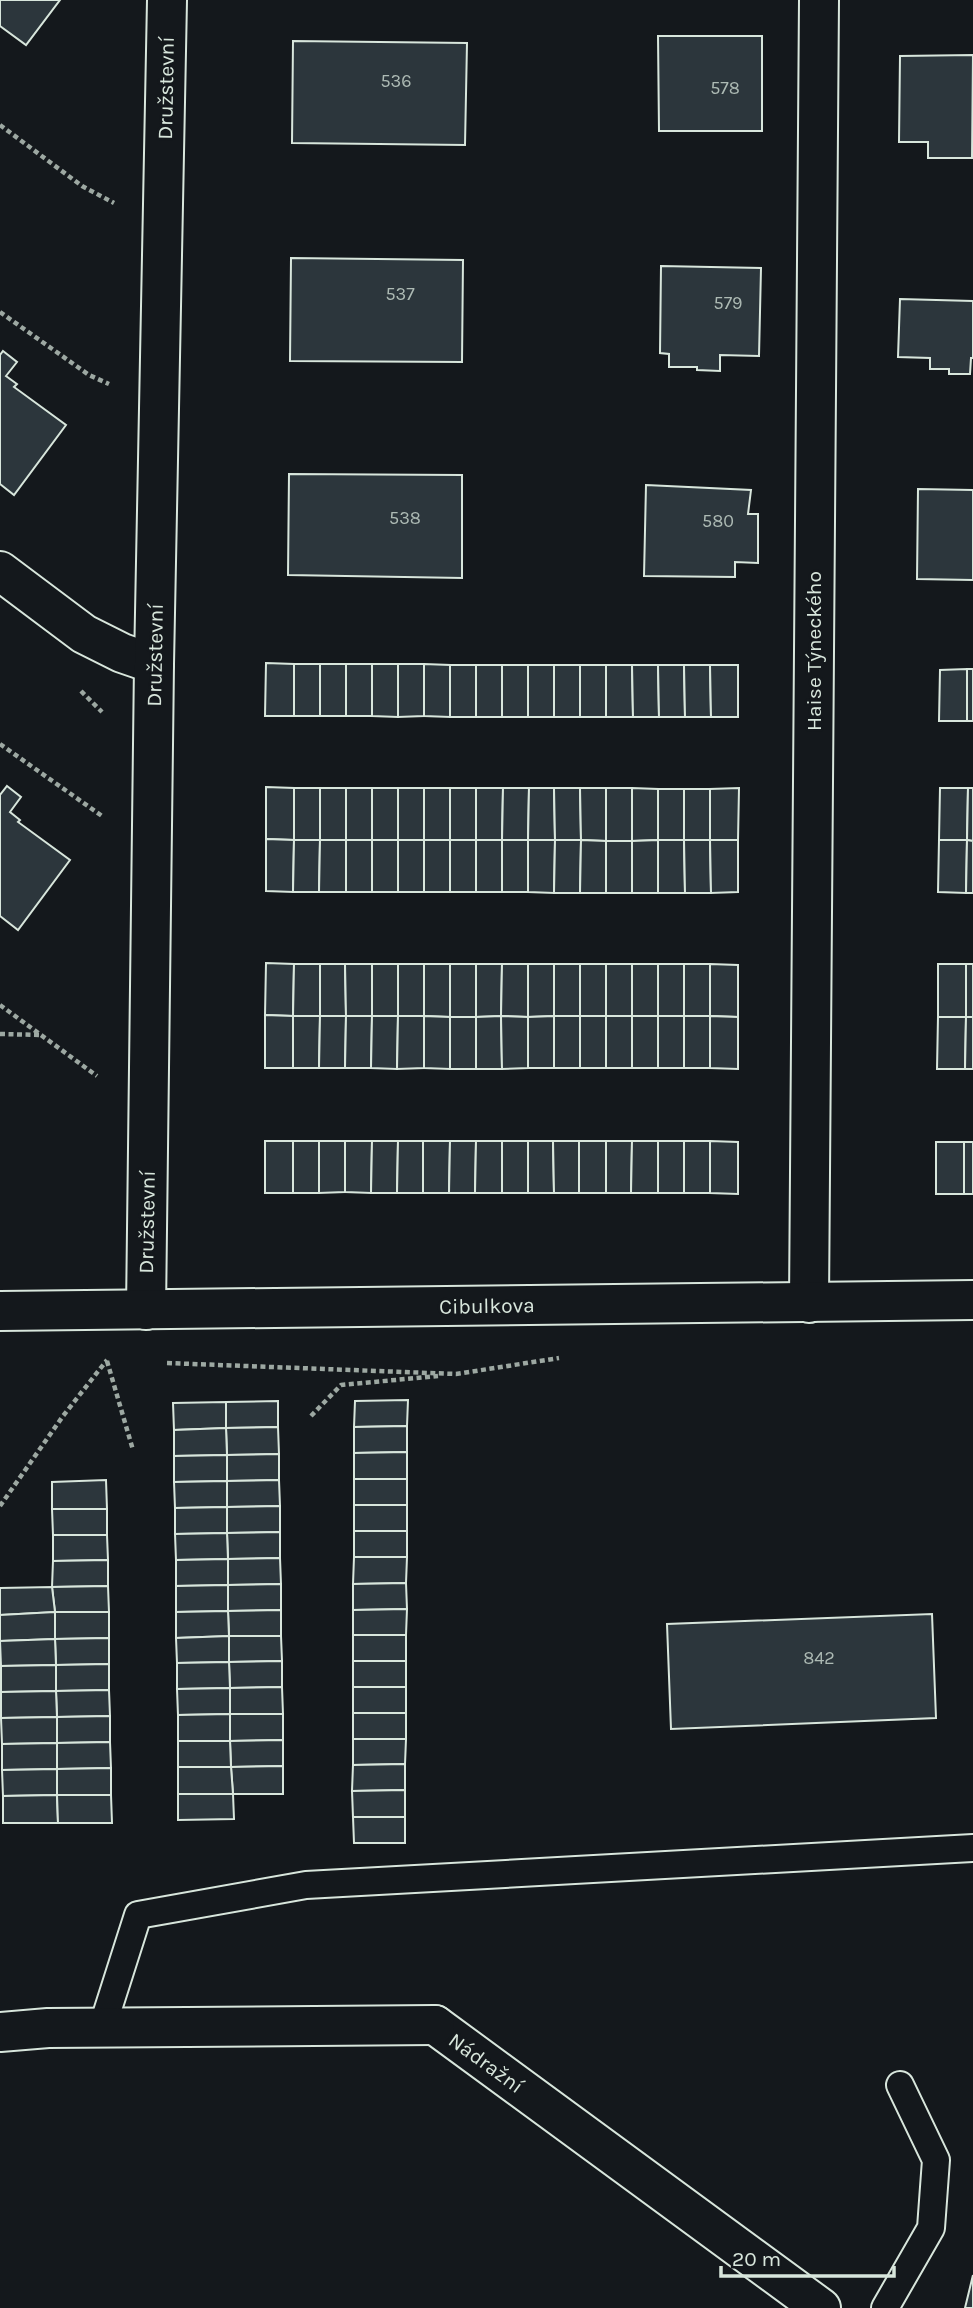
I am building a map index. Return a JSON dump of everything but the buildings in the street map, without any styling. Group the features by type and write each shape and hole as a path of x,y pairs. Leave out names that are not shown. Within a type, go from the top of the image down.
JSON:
{"street":[{"name":"Družstevní","path":"146,1310 154,663 167,0"},
{"name":"Haise Týneckého","path":"809,1303 819,0"},
{"path":"0,571 84,634 122,653 154,663"},
{"name":"Cibulkova","path":"0,1311 973,1300"},
{"name":"Nádražní","path":"0,2032 102,2028 435,2025 821,2308"}],"lane":[{"path":"102,2028 138,1915 306,1885 973,1848"},
{"path":"885,2308 932,2228 936,2161 900,2085"}],"path":[{"path":"0,125 82,186 122,207"},
{"path":"0,312 89,375 119,389"},
{"path":"74,685 100,708 106,719"},
{"path":"0,744 105,818"},
{"path":"0,1005 100,1078"},
{"path":"0,1034 42,1035"},
{"path":"0,1506 63,1416 146,1310"},
{"path":"311,1416 341,1385 456,1374 569,1356"},
{"path":"106,1360 120,1361"},
{"path":"106,1360 133,1450"},
{"path":"160,1363 456,1374"}]}
